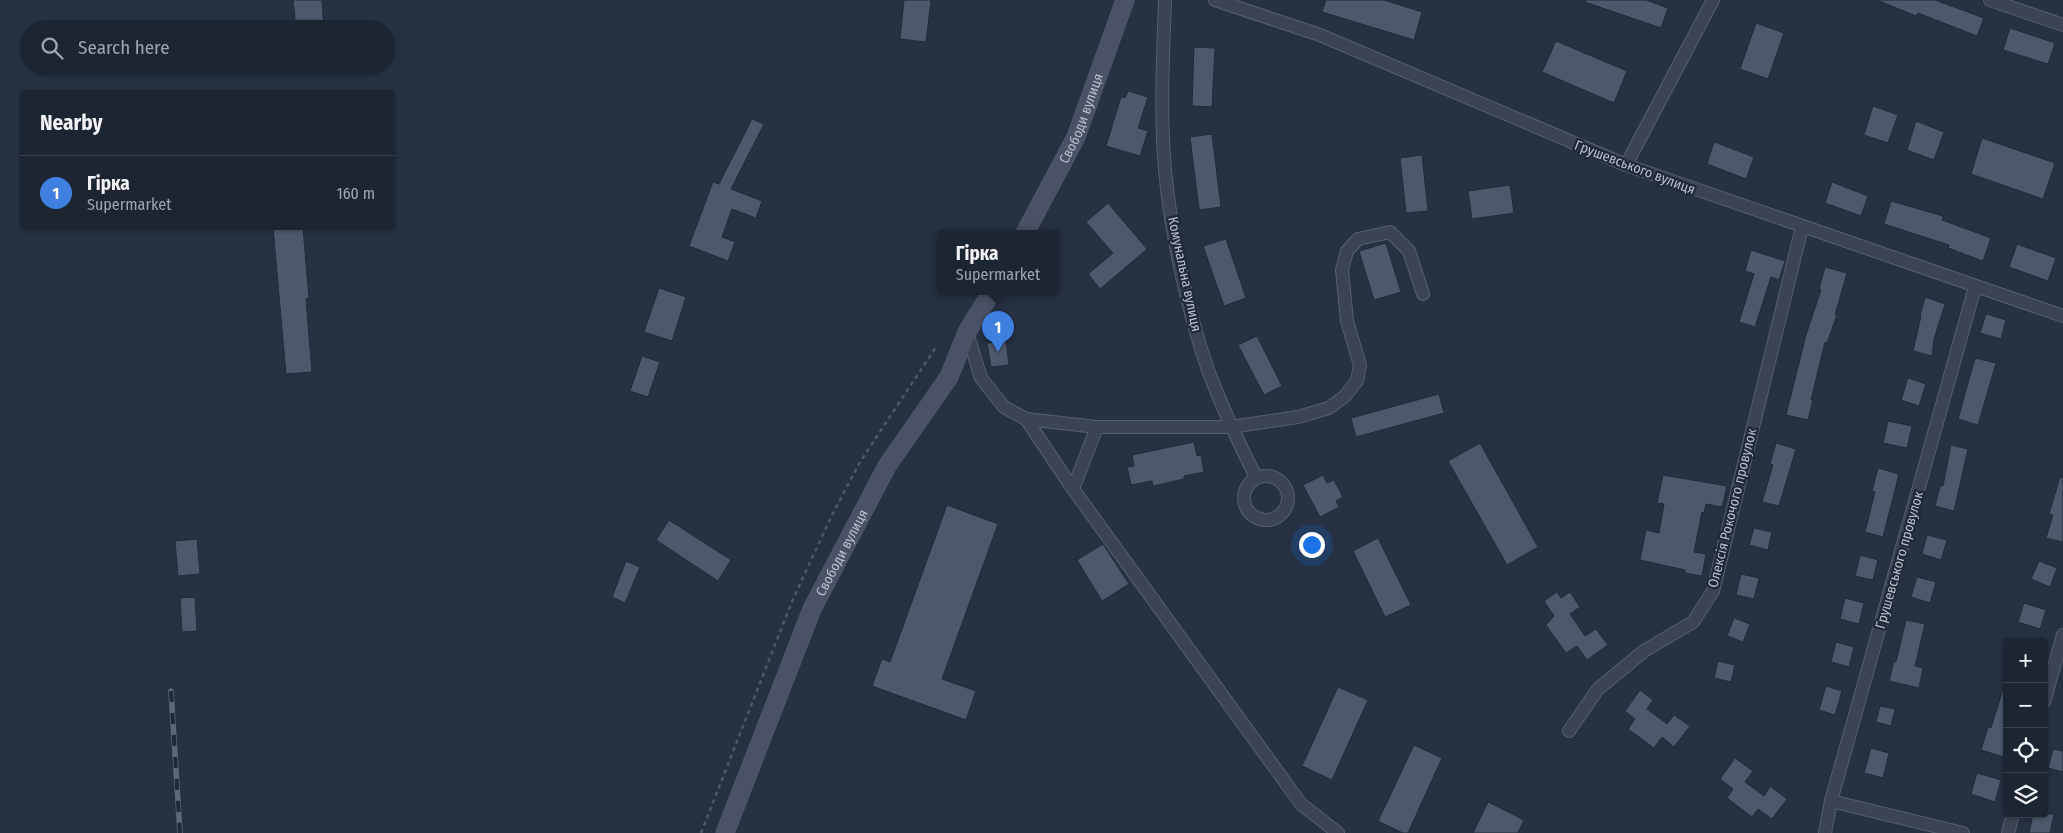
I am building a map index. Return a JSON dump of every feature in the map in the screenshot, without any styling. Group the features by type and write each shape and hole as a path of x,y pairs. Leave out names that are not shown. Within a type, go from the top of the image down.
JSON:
{"main road":[{"name":"Свободи вулиця","path":"1027,230 1076,137 1125,0"},
{"name":"Свободи вулиця","path":"725,833 812,609 887,466 949,377 967,332 990,295"}],"street":[{"name":"Комунальна вулиця","path":"1165,0 1162,87 1165,170 1176,249 1206,361 1231,427 1256,477"},
{"name":"Грушевського вулиця","path":"1214,0 1320,35 1626,165 2063,316"},
{"path":"1626,165 1713,0"},
{"path":"1990,0 2063,25"},
{"name":"Олексія Рокочого провулок","path":"1569,731 1598,689 1644,651 1693,622 1713,591 1802,227"},
{"path":"967,332 981,378 1004,407 1026,419 1097,427 1231,427 1298,417 1329,408 1345,396 1357,381 1360,365 1347,322 1342,270 1347,251 1358,239 1390,232 1408,251 1423,294"},
{"name":"Грушевського провулок","path":"1824,833 1831,801 1975,287"},
{"path":"1026,419 1073,489 1301,804 1338,833"},
{"path":"1073,489 1097,427"},
{"path":"2048,688 2063,635"},
{"path":"1831,801 1962,833"},
{"path":"2008,833 2012,818"}],"building":[{"path":"293,0 322,0 323,20 295,20"},
{"path":"904,0 931,0 926,42 900,39"},
{"path":"1326,0 1384,0 1422,12 1414,40 1322,12"},
{"path":"1585,0 1646,0 1668,8 1661,28 1585,2"},
{"path":"1877,0 1935,0 1984,18 1977,36 1918,13 1916,16"},
{"path":"1756,23 1784,33 1768,79 1740,69"},
{"path":"2010,28 2055,43 2048,64 2003,50"},
{"path":"1556,41 1627,71 1614,103 1542,72"},
{"path":"1194,47 1215,48 1212,107 1192,106"},
{"path":"1128,91 1148,97 1138,128 1148,131 1140,156 1106,146 1121,97 1125,98"},
{"path":"1873,106 1898,115 1888,143 1864,135"},
{"path":"752,119 764,124 731,189 762,201 756,218 732,209 722,237 735,242 728,261 689,246 713,182 719,184"},
{"path":"1916,121 1944,132 1934,160 1907,150"},
{"path":"1212,134 1221,207 1199,210 1190,137"},
{"path":"1982,138 2055,163 2043,199 1971,174"},
{"path":"1714,142 1754,157 1746,179 1707,164"},
{"path":"1422,155 1428,211 1406,213 1400,158"},
{"path":"1832,182 1868,196 1861,216 1825,203"},
{"path":"1510,185 1514,213 1472,219 1468,191"},
{"path":"1891,201 1943,216 1942,220 1991,238 1983,261 1948,248 1949,245 1884,224"},
{"path":"1108,203 1147,249 1100,289 1088,274 1113,253 1086,222"},
{"path":"273,230 303,230 309,298 306,299 312,372 286,374"},
{"path":"1226,239 1246,298 1224,306 1203,246"},
{"path":"1386,243 1401,292 1374,300 1359,251"},
{"path":"2017,244 2056,258 2048,281 2009,267"},
{"path":"1751,250 1785,261 1779,280 1771,277 1755,327 1739,322 1754,274 1745,271"},
{"path":"1825,267 1847,273 1835,315 1837,315 1827,343 1825,342 1808,420 1786,415 1806,335 1821,290 1819,289"},
{"path":"659,288 686,297 672,341 644,332"},
{"path":"1925,297 1945,304 1934,339 1932,356 1913,351"},
{"path":"1986,314 2006,320 2001,339 1980,333"},
{"path":"1257,336 1282,386 1264,395 1238,345"},
{"path":"1006,340 1009,365 991,367 987,343"},
{"path":"642,356 660,362 648,397 630,391"},
{"path":"1975,358 1996,363 1978,425 1958,419"},
{"path":"1908,378 1926,384 1919,406 1901,400"},
{"path":"1439,394 1444,413 1356,437 1351,418"},
{"path":"1888,421 1912,426 1907,448 1883,443"},
{"path":"1194,442 1197,456 1201,455 1204,472 1153,486 1152,481 1131,485 1127,467 1134,466 1132,455"},
{"path":"1480,443 1538,547 1507,565 1448,461"},
{"path":"1776,443 1796,449 1779,506 1762,502 1773,465 1770,464"},
{"path":"1951,445 1968,449 1954,511 1935,506 1940,486 1943,486"},
{"path":"1878,468 1899,474 1883,537 1865,532 1875,492 1872,491"},
{"path":"1323,475 1327,483 1334,480 1343,497 1336,501 1339,507 1320,517 1303,485"},
{"path":"1663,475 1727,486 1722,507 1706,504 1704,513 1702,512 1694,552 1706,554 1702,576 1685,573 1685,570 1640,560 1646,530 1659,533 1664,504 1657,503"},
{"path":"2060,477 2063,478 2063,542 2046,538 2053,515 2049,514"},
{"path":"947,505 998,524 942,679 976,691 966,720 872,686 882,659 890,662"},
{"path":"669,520 731,560 718,581 656,540"},
{"path":"1754,528 1772,532 1768,550 1749,545"},
{"path":"1927,535 1947,540 1941,560 1922,554"},
{"path":"1378,538 1411,605 1385,617 1353,551"},
{"path":"197,539 200,574 178,576 175,541"},
{"path":"1103,544 1129,584 1102,601 1077,560"},
{"path":"1860,555 1878,560 1873,580 1855,576"},
{"path":"626,561 640,567 625,603 612,597"},
{"path":"2039,561 2057,568 2050,587 2031,579"},
{"path":"1741,574 1759,578 1754,599 1736,595"},
{"path":"1917,577 1936,582 1930,603 1911,597"},
{"path":"1557,592 1561,598 1570,592 1580,607 1570,614 1585,636 1596,629 1608,645 1587,660 1577,646 1566,653 1546,625 1554,616 1544,601"},
{"path":"195,597 197,631 182,632 180,598"},
{"path":"1845,598 1864,603 1859,624 1840,619"},
{"path":"2024,603 2046,610 2040,629 2018,622"},
{"path":"1734,618 1750,624 1743,642 1727,636"},
{"path":"1906,620 1925,624 1915,666 1923,668 1919,688 1889,681 1894,661 1896,662"},
{"path":"1836,642 1854,647 1849,667 1831,662"},
{"path":"1718,661 1735,665 1731,682 1714,678"},
{"path":"1826,686 1842,691 1835,715 1819,710"},
{"path":"1338,687 1368,700 1332,780 1302,766"},
{"path":"2003,689 2003,757 1981,750 1988,727 1991,728"},
{"path":"1640,690 1653,700 1647,709 1667,724 1674,715 1690,726 1674,747 1662,737 1654,748 1628,729 1635,719 1625,711"},
{"path":"1880,706 1895,709 1891,726 1876,722"},
{"path":"1414,745 1442,758 1408,833 1403,833 1378,821"},
{"path":"1871,748 1889,753 1883,778 1864,773"},
{"path":"2053,749 2063,751 2063,772 2048,768"},
{"path":"1735,758 1753,771 1745,782 1764,796 1770,786 1787,799 1772,819 1758,809 1752,817 1727,798 1733,789 1720,779"},
{"path":"1977,773 2001,780 1995,802 1971,794"},
{"path":"1488,802 1524,820 1518,833 1473,833"},
{"path":"2048,814 2054,814 2050,833 2029,833 2032,818 2048,818"}],"railway":[{"path":"171,691 180,833"}],"place":[{"name":"Гірка","path":"998,352"}]}
